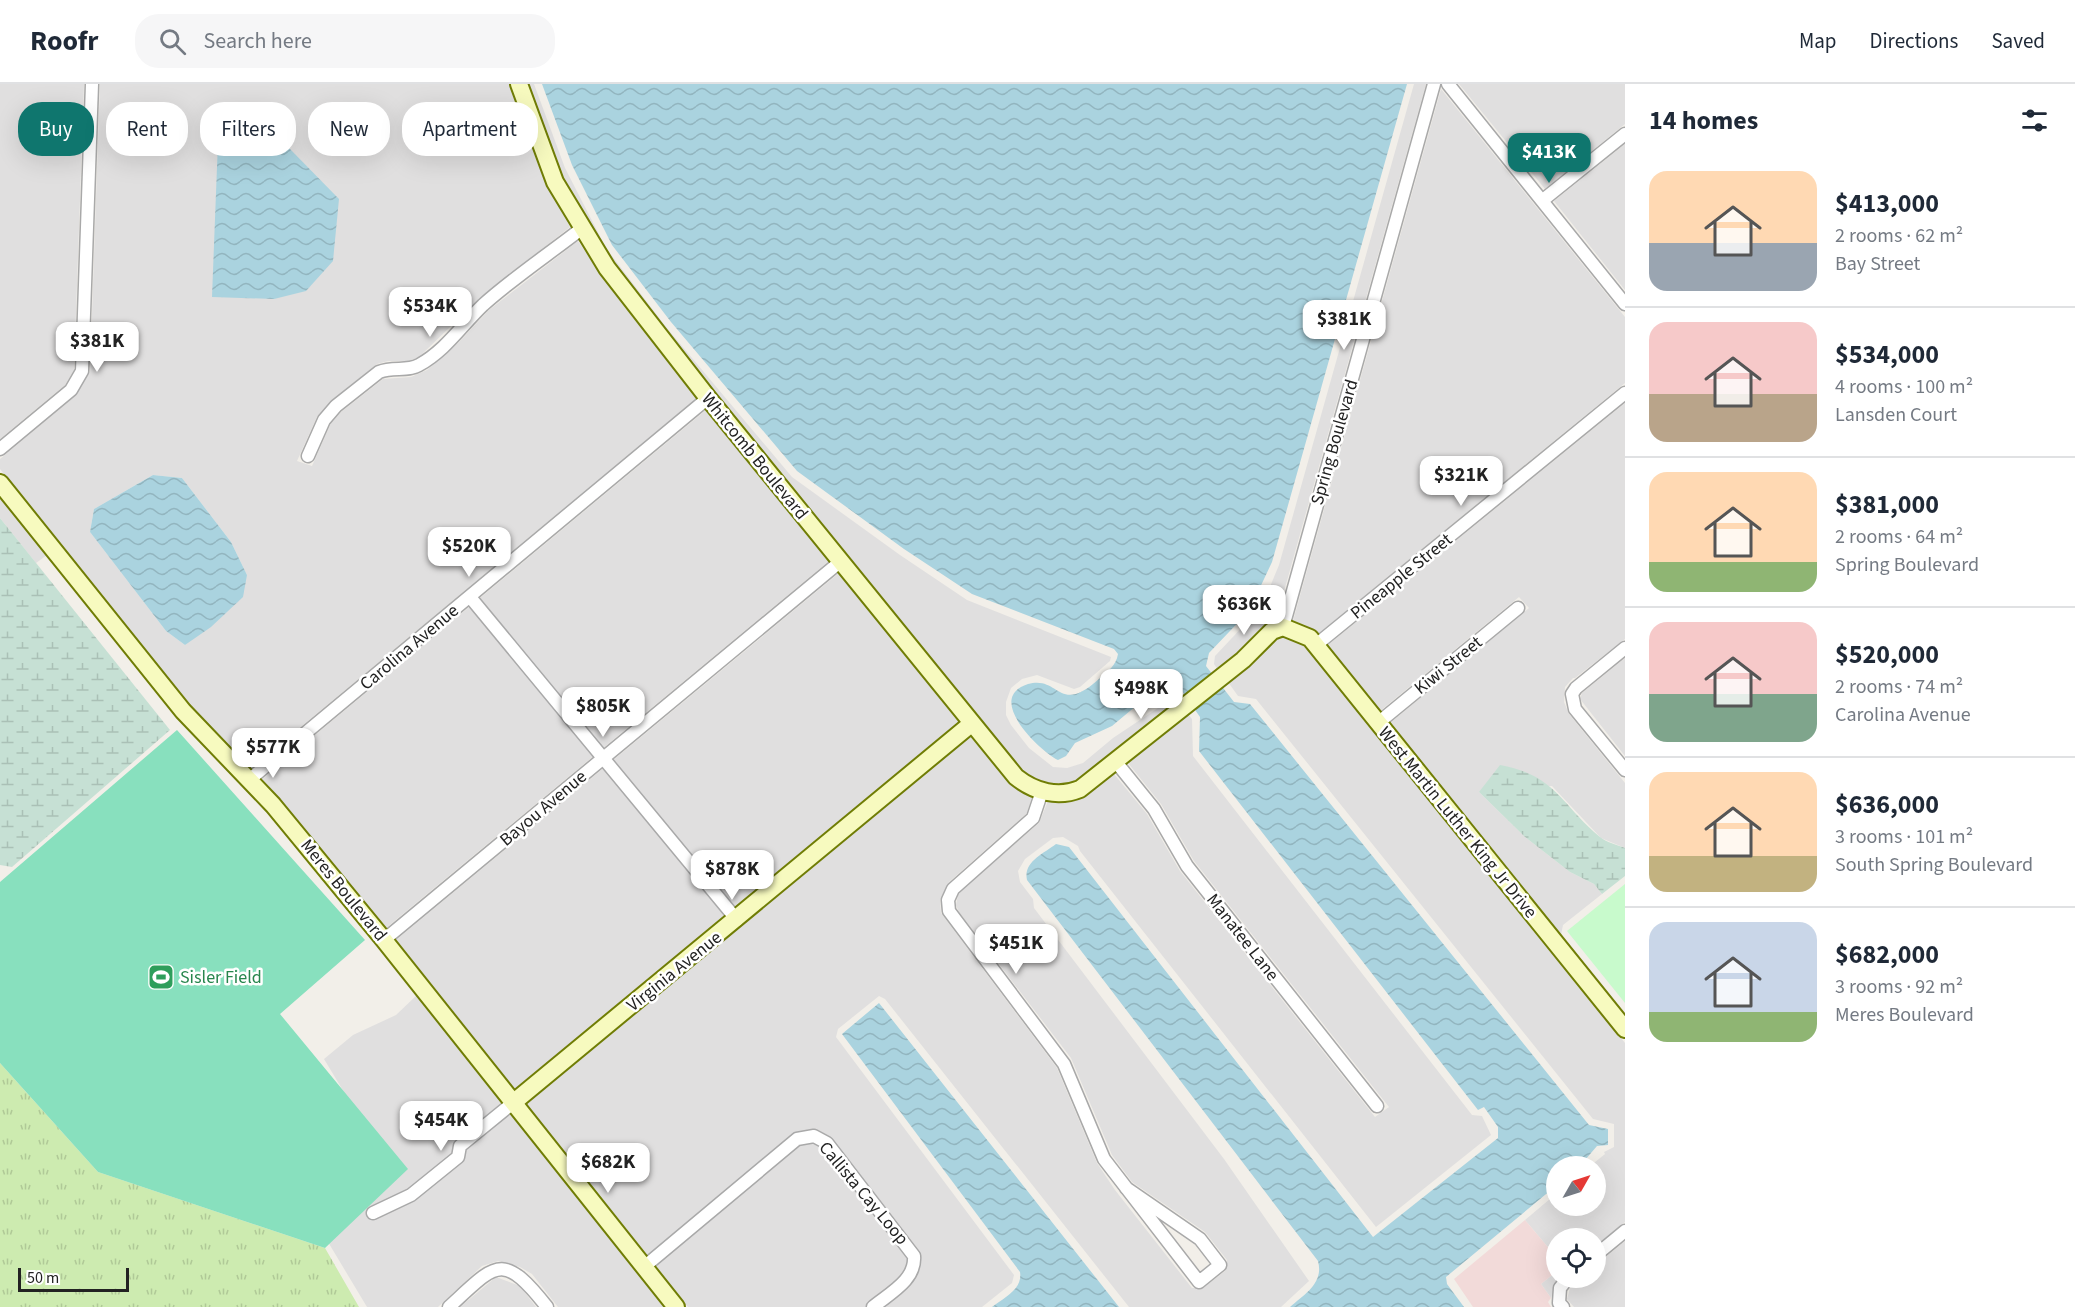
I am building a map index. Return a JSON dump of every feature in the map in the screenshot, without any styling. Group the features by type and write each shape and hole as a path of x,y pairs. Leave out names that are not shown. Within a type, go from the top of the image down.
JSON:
{"street":[{"path":"0,449 71,390 79,378 83,365 92,84"},
{"name":"Whitcomb Boulevard","path":"519,84 549,169 581,229 636,308 1010,772 1021,781 1042,791"},
{"name":"Spring Boulevard","path":"1282,627 1434,84"},
{"path":"1448,84 1625,304"},
{"path":"1543,201 1625,134"},
{"path":"308,456 324,420 336,406 379,372 387,369 409,369 423,364 484,305 581,229"},
{"name":"Pineapple Street","path":"1316,645 1625,393"},
{"name":"Carolina Avenue","path":"249,780 708,398"},
{"name":"Meres Boulevard","path":"0,483 183,711 273,805 384,939 676,1307"},
{"name":"Bayou Avenue","path":"384,939 841,561"},
{"path":"470,597 736,920"},
{"name":"Kiwi Street","path":"1378,723 1518,608"},
{"path":"1126,1188 1200,1239 1220,1265 1199,1282 1126,1188 1104,1159 1064,1064 949,911 948,900 953,889 1033,818 1042,791 1060,794 1080,789 1220,679 1250,654 1266,636 1282,627"},
{"name":"West Martin Luther King Jr Drive","path":"1282,627 1305,634 1316,645 1625,1029"},
{"path":"1625,648 1576,688 1572,694 1575,709 1625,770"},
{"name":"Virginia Avenue","path":"514,1102 971,724"},
{"name":"Manatee Lane","path":"1116,762 1154,809 1187,866 1377,1106"},
{"path":"373,1213 411,1195 458,1157 460,1146 514,1102"},
{"name":"Callista Cay Loop","path":"644,1267 797,1139 814,1136 827,1143 914,1256 914,1269 910,1277 873,1307"},
{"path":"1606,1247 1625,1232"},
{"path":"449,1307 487,1272 496,1269 525,1280 547,1307"},
{"path":"1560,1288 1561,1305"}],"shaded area":[{"path":"0,84 84,84 83,102 18,102 18,156 81,156 74,370 65,385 0,439"},
{"path":"100,84 510,84 516,102 402,102 402,156 535,156 570,227 479,299 419,357 409,361 388,361 377,364 332,400 317,417 297,461 312,466 331,423 341,412 383,379 411,377 427,370 459,342 489,310 578,241 623,305 697,398 250,769 189,706 0,469 0,459 75,396 90,371","holes":["153,475 182,478 231,542 247,575 185,645 166,631 90,532 94,509"]},
{"path":"528,84 534,84 565,168 606,248 666,327 792,477 967,600 1111,657 1110,661 1080,687 1074,689 1037,675 1022,679 1011,688 1006,702 1006,715 1029,748 1053,767 1067,768 1083,763 1113,738 1176,696 1180,701 1078,782 1069,785 1045,783 1026,774 1017,766 714,393 614,263 563,178 538,111 538,102 535,102"},
{"path":"1414,84 1426,84 1276,620 1261,630 1245,649 1218,670 1214,664 1215,656 1262,606 1279,565"},
{"path":"1459,84 1625,84 1625,124 1545,189"},
{"path":"1441,89 1625,317 1625,383 1318,634 1305,625 1293,621"},
{"path":"1625,144 1625,290 1554,201"},
{"path":"1625,403 1625,639 1573,678 1565,687 1564,702 1569,714 1625,783 1625,848 1601,838 1552,786 1479,792 1525,837 1570,872 1594,884 1602,894 1563,925 1561,935 1597,980 1390,723 1529,608 1519,597 1380,711 1328,645"},
{"path":"706,410 829,561 386,928 261,780"},
{"path":"0,497 47,555 36,563 0,518"},
{"path":"839,573 960,724 516,1091 396,940"},
{"path":"1281,635 1304,644 1625,1043 1625,1222 1606,1238 1606,1228 1546,1228 1546,1245 1525,1220 1546,1202 1546,1216 1606,1216 1606,1156 1603,1156 1604,1152 1614,1147 1614,1124 1593,1119 1256,699 1238,696 1228,682"},
{"path":"1625,658 1625,756 1580,699 1582,693"},
{"path":"1188,714 1192,719 1193,756 1472,1115 1482,1116 1491,1135 1376,1227 1078,846 1063,837 1053,838 1025,859 1018,871 1020,882 1033,899 1034,908 1224,1159 1309,1281 1281,1307 1129,1307 885,999 879,996 838,1029 836,1037 1014,1275 1012,1283 982,1307 688,1307 525,1103 969,735 1004,778 1032,797 1027,813 949,882 940,900 941,913 1057,1068 1097,1163 1115,1190 1192,1288 1203,1288 1225,1271 1227,1260 1205,1232 1132,1182 1112,1155 1071,1058 959,912 956,905 958,895 963,889 1039,823 1048,801 1070,801 1083,796 1114,774 1147,814 1180,871 1375,1117 1389,1107 1194,861 1161,804 1128,763"},
{"path":"417,995 665,1307 558,1307 532,1274 520,1267 498,1261 482,1266 438,1307 367,1307 328,1242 365,1127 324,1059 353,1035 396,1015"},
{"path":"1525,1220 1546,1245 1546,1280 1541,1284 1551,1298 1548,1302 1551,1307 1473,1307 1454,1279"},
{"path":"1625,1241 1625,1307 1574,1307 1567,1299 1570,1288 1606,1288 1606,1257"},
{"path":"496,1277 520,1286 536,1307 460,1307"},
{"path":"1546,1280 1546,1288 1554,1288 1551,1298 1541,1284"}],"green space":[{"path":"0,518 170,730 12,867 0,865"},
{"name":"Sisler Field","path":"177,730 365,940 280,1014 408,1169 325,1248 98,1172 0,1063 0,882"},
{"path":"1500,765 1534,776 1556,793 1600,837 1625,848 1625,876 1602,894 1594,884 1570,872 1525,837 1479,792"},
{"path":"1625,884 1625,1003 1567,931"},
{"path":"0,1063 98,1172 325,1248 359,1307 0,1307"}],"water":[{"path":"542,84 1407,84 1272,562 1249,611 1209,653 1206,666 1234,702 1250,704 1589,1125 1608,1129 1608,1145 1597,1146 1588,1156 1546,1156 1546,1194 1446,1277 1447,1284 1464,1307 1290,1307 1316,1282 1318,1261 1027,880 1028,868 1040,855 1056,844 1069,847 1373,1237 1498,1138 1498,1127 1484,1107 1478,1110 1199,751 1200,717 1177,684 1161,685 1112,726 1075,743 1066,756 1058,760 1039,746 1019,724 1013,712 1011,700 1016,691 1028,684 1039,683 1060,692 1075,694 1108,671 1118,654 1114,649 972,594 904,549 797,471 671,322 612,245 572,165"},
{"path":"296,155 339,199 333,261 306,291 274,299 212,297 217,156"},
{"path":"153,475 182,478 231,542 247,575 243,597 211,627 185,645 166,631 90,532 94,509"},
{"path":"879,1003 1119,1307 992,1307 1016,1288 1020,1272 842,1034"}],"place":[{"name":"Sisler Field","path":"161,977"}]}
